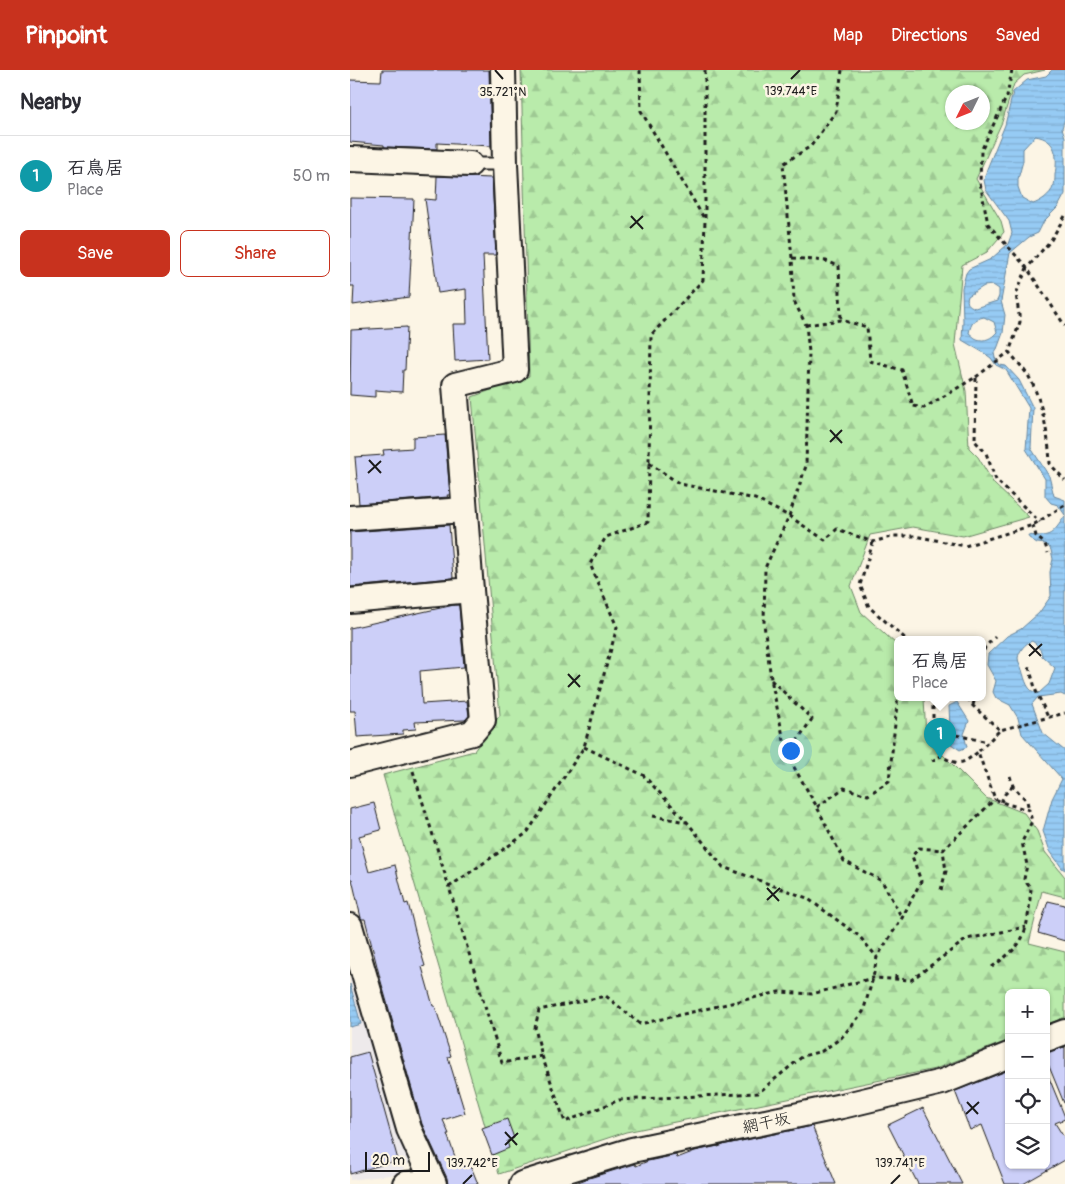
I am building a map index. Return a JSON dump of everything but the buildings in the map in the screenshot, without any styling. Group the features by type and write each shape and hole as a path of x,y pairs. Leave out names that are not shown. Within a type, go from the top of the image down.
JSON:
{"street":[{"path":"350,764 472,733 483,720 455,386 515,370 505,164 503,70"},
{"path":"350,159 470,164"},
{"path":"350,518 464,510"},
{"path":"350,601 471,590"},
{"path":"350,926 409,1129 433,1183 405,1184"},
{"path":"1050,1038 1065,1032"},
{"name":"網干坂","path":"522,1184 632,1150 842,1106 942,1082 1005,1057"}],"lane":[{"path":"470,164 505,164"}],"path":[{"path":"640,70 641,111 705,220"},
{"path":"449,888 527,833 584,747 617,627 590,564 606,537 648,522 651,335 703,280 706,70"},
{"path":"842,70 836,111 811,146 783,164 792,258 794,302 806,325 809,352 806,466 789,516 765,568 764,624 771,679 787,755 817,807 844,861 882,881 902,918"},
{"path":"1012,70 1008,96 981,150 980,183 988,224 1027,268 1065,326"},
{"path":"806,325 841,320 868,327 870,361 902,370 913,406 924,408 976,377 1009,352 1020,322 1016,294 1027,268 1051,240 1065,216"},
{"path":"792,258 826,261 839,266 841,320"},
{"path":"1009,352 1029,377 1041,407 1050,450 1050,464 1065,480"},
{"path":"976,377 975,442 986,453 996,480 1040,522"},
{"path":"650,463 680,484 755,500 789,516 825,540 837,529 874,542 894,536 915,536 965,546 1033,525 1065,504"},
{"path":"1033,525 1036,536 1046,544 1048,553"},
{"path":"874,542 860,585 869,607 901,636"},
{"path":"986,646 995,637"},
{"path":"1029,667 1036,691 1048,717"},
{"path":"771,679 812,718 787,755"},
{"path":"817,807 844,788 868,795 889,781 897,701"},
{"path":"933,701 933,730 940,756 954,763 965,762 1000,730 1065,713"},
{"path":"970,701 1000,730"},
{"path":"973,706 974,701"},
{"path":"933,730 988,742"},
{"path":"584,747 643,775 687,822 723,868 807,898 859,936 877,957"},
{"path":"978,752 995,799 1028,810"},
{"path":"932,761 940,756"},
{"path":"412,770 502,1063 542,1056"},
{"path":"992,967 1011,952 1021,941 1026,927 1031,889 1024,879 1027,865 1022,842 1032,821 1027,801 1014,786 1010,776"},
{"path":"1002,802 1005,794 1014,786"},
{"path":"995,799 943,850 919,848 912,856 921,881 902,918 877,957 873,978 863,1012 841,1038 822,1051 803,1056 758,1093 619,1100 565,1122 542,1056 535,1028 539,1010 606,996 640,1024 779,992 812,994 873,978 911,980 967,939 1026,927"},
{"path":"653,816 687,822"},
{"path":"941,890 946,871 943,850"},
{"path":"896,973 896,980"}],"shaded area":[{"path":"350,954 409,1163 398,1174 350,1180"}],"green space":[{"path":"521,70 1045,70 1024,75 1014,84 1002,122 976,179 1001,221 1004,232 987,252 962,265 955,344 966,391 969,448 978,457 994,484 1029,517 963,536 913,527 870,535 851,586 861,612 894,642 894,701 924,701 926,738 986,798 1024,813 1037,831 1045,852 1065,877 1065,897 1042,891 1029,943 1065,952 1065,1017 1050,1023 1050,989 1005,989 1005,1042 935,1069 626,1132 499,1174 383,775 474,751 500,715 472,397 529,376"}],"water":[{"path":"1052,70 1065,70 1065,118 1062,128 1065,137 1065,194 1058,207 1044,221 1038,233 1029,237 1010,253 1001,301 1005,315 1003,333 994,353 1000,365 1006,366 1019,380 1033,408 1031,448 1049,476 1054,496 1065,500 1065,515 1058,505 1051,503 1045,496 1045,479 1026,449 1029,408 1006,370 996,365 984,353 962,340 962,288 966,273 969,269 991,259 1008,244 1012,233 1009,221 986,190 984,180 987,169 1005,125 1013,92 1027,80 1046,76","holes":["1035,136 1048,141 1052,145 1056,162 1055,183 1052,190 1033,204 1022,198 1018,187 1018,179 1023,161 1023,149","993,285 999,289 997,301 975,308 971,306 967,302 968,296 984,286","984,317 994,322 997,332 986,340 977,339 969,333 975,320"]},
{"path":"1065,516 1065,696 1061,694 1038,697 1032,704 1043,733 1065,751 1065,870 1050,851 1043,831 1052,799 1062,779 1022,734 1018,718 1010,705 996,698 993,692 996,681 987,665 988,654 1007,636 1021,629 1039,613 1051,596 1050,572 1053,559 1051,550 1046,544 1037,543 1029,538 1028,535 1042,536 1051,533","holes":["1032,641 1036,644 1042,656 1055,668 1049,684 1039,693 1032,691 1027,685 1018,661 1021,650 1025,645"]},
{"path":"957,702 969,721 964,734 967,747 960,750 951,744 950,729 949,706"},
{"path":"350,984 361,1024 350,1027"}],"place":[{"name":"石鳥居","path":"940,759"}]}
